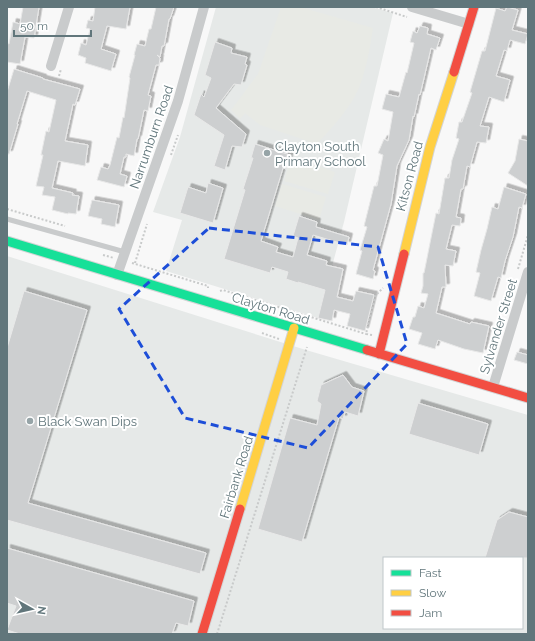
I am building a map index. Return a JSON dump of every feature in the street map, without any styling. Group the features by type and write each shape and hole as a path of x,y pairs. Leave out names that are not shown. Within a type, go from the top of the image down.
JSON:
{"main road":[{"name":"Kitson Road","path":"379,354 430,147 474,7"},
{"name":"Clayton Road","path":"7,241 528,398"},
{"name":"Fairbank Road","path":"202,634 294,328"}],"street":[{"path":"51,66 69,7"},
{"name":"Narrumburn Road","path":"117,274 178,101 204,7"},
{"path":"412,7 469,24"},
{"name":"Sylvander Street","path":"493,387 528,272"}],"lane":[{"path":"7,218 124,256"}],"path":[{"path":"170,156 180,129"},
{"path":"134,264 148,220"},
{"path":"109,257 124,256 134,264 208,286 208,289"},
{"path":"219,292 223,290 366,334"},
{"path":"217,634 307,347"}],"highlighted area":[{"path":"209,228 378,247 407,344 308,448 185,418 119,309"}],"shaded area":[{"name":"Clayton South Primary School","path":"216,7 371,7 393,13 344,222 318,318 166,271 182,220 153,212 180,137"},
{"path":"281,7 300,7 373,28 366,64 357,93 342,116 317,144 260,125 245,113 240,119 231,110 258,74"},
{"path":"291,158 335,172 328,194 284,181"},
{"path":"282,184 326,197 319,220 275,206"},
{"path":"7,256 306,350 528,415 528,634 7,634"}],"building":[{"path":"23,7 39,7 34,38 25,37 20,64 7,62 7,43 9,44 13,22 20,24"},
{"path":"95,7 130,7 126,29 107,26 101,49 116,54 111,71 85,63 86,58 78,55 81,43 86,45 90,29 86,28 88,20 93,21"},
{"path":"156,7 174,7 169,19 164,46 162,46 160,57 157,55 160,58 159,65 156,65 148,95 151,96 148,111 144,110 134,156 126,154 126,157 124,157 120,174 127,176 124,187 97,180 101,167 108,169 110,165 117,137 119,138 123,117 124,118 129,77 137,44 145,46"},
{"path":"507,7 518,10 512,30 528,34 525,44 510,40 507,51 504,50 496,76 510,80 504,102 489,97 480,126 489,127 486,143 477,142 470,167 467,166 456,217 461,218 460,226 452,225 446,249 456,251 453,266 445,265 446,287 442,287 436,313 470,324 471,322 489,326 483,353 464,349 438,340 435,349 418,344 422,333 409,329 413,317 415,317 418,306 424,308 428,294 421,293 423,286 423,273 436,213 439,214 445,178 449,178 452,160 459,139 456,138 459,122 462,122 472,93 470,92 482,51 485,51 496,8 505,11"},
{"path":"420,26 428,28 427,34 440,38 436,50 431,48 414,117 413,116 409,140 397,166 391,204 373,270 375,271 373,279 356,274 362,251 360,250 367,227 364,226 374,186 377,186 383,155 378,153 384,139 388,141 393,112 382,109 386,94 399,97 406,72 407,73 414,43 410,42 413,31 417,33"},
{"path":"215,42 232,48 231,53 247,57 245,64 247,65 241,85 234,84 216,108 246,134 242,147 232,146 225,170 214,166 224,135 194,115 201,94 204,97 211,78 205,75"},
{"path":"14,69 80,89 75,105 73,104 65,141 88,145 85,166 58,161 52,188 79,196 76,214 68,214 52,210 55,197 42,195 44,187 36,186 43,155 41,155 46,131 49,132 56,100 27,91 9,154 7,154 7,92"},
{"path":"519,139 528,141 528,186 508,173 515,161"},
{"path":"255,144 290,155 286,169 283,168 261,241 278,247 276,252 293,257 298,238 293,236 299,216 317,222 316,227 349,237 347,245 313,235 307,255 327,261 326,265 343,269 337,297 353,301 356,291 374,295 365,331 347,326 350,314 334,310 332,321 318,318 325,290 286,279 288,272 272,267 270,273 224,259 245,190 243,189 253,158 251,158"},
{"path":"208,183 223,188 213,223 180,213 188,187 206,193"},
{"path":"504,187 526,194 522,208 519,207 513,237 501,278 498,277 491,301 474,296 480,273 476,272 492,207 498,209"},
{"path":"92,200 119,205 115,227 101,224 102,219 88,216"},
{"name":"Black Swan Dips","path":"24,291 87,310 28,503 206,553 200,574 7,520 7,348"},
{"path":"517,352 528,355 528,364 514,360"},
{"path":"343,375 352,387 364,391 358,416 345,412 343,419 339,417 302,542 258,529 290,418 317,425 321,404 317,401 321,385"},
{"path":"418,403 488,424 479,455 409,434"},
{"path":"509,512 528,517 528,558 485,557 497,520"},
{"path":"7,548 194,601 188,626 176,623 172,634 20,634 7,630 16,606 7,603"}],"traffic: fast":[{"path":"7,241 367,350"}],"traffic: slow":[{"path":"404,254 430,147 454,72"},
{"path":"240,509 294,328"}],"traffic: jam":[{"path":"454,72 474,7"},
{"path":"379,354 404,254"},
{"path":"367,350 528,398"},
{"path":"202,634 240,509"}],"place":[{"name":"Clayton South Primary School","path":"267,153"},
{"name":"Black Swan Dips","path":"30,421"}]}
